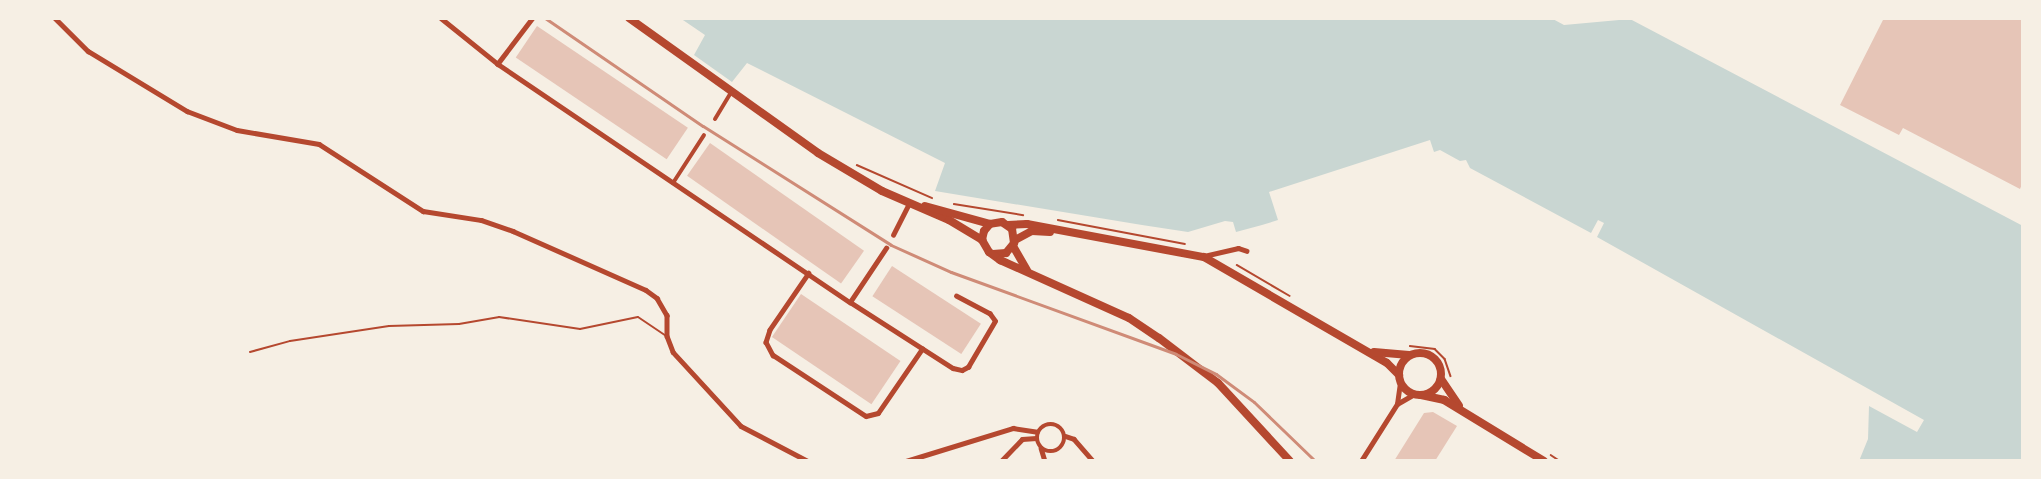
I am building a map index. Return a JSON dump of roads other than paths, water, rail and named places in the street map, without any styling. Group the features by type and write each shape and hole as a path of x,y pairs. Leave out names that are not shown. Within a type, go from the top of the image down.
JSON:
{"main road":[{"path":"629,18 818,153 909,204 949,220 982,240 993,254 1093,300 1159,338 1218,383 1251,416 1290,461"},
{"path":"909,204 990,225 1027,224 1203,256 1366,351 1418,395 1437,397 1547,458"},
{"path":"982,240 990,225"},
{"path":"1008,225 1028,272"},
{"path":"993,254 1002,254 1028,232 1047,232 1179,254 1236,274"},
{"path":"1366,351 1390,356 1431,355 1440,366 1441,379 1453,400 1469,416"},
{"path":"1400,379 1402,363 1411,355"},
{"path":"1418,395 1434,390 1441,379"}],"street":[{"path":"55,18 88,51 187,111 237,130 319,144 423,211 481,220 513,231 646,290 657,298 667,315 667,336 674,352 741,426 808,461"},
{"path":"441,18 498,64 673,183 922,349 962,370 968,367 992,330 993,317 956,296"},
{"path":"498,64 533,18"},
{"path":"715,118 731,92"},
{"path":"673,183 704,135"},
{"path":"893,235 909,204"},
{"path":"850,302 886,248"},
{"path":"1203,256 1238,248 1247,251"},
{"path":"809,273 770,330 766,342 773,355 866,416 878,413 922,349"},
{"path":"1361,461 1396,404 1400,379"},
{"path":"1396,404 1418,395"},
{"path":"1001,461 1022,439 1037,435 1043,425 1055,424 1065,436 1074,439 1093,461"},
{"path":"906,461 1013,428 1037,435"},
{"path":"1037,435 1045,461"},
{"path":"1041,448 1050,452 1059,450 1065,436"}],"lane":[{"path":"250,352 290,341 389,326 459,324 499,317 580,329 638,317 667,336"}],"railway":[{"path":"545,18 703,126 891,245 951,272 1176,354 1216,374 1254,402 1315,461"}]}
